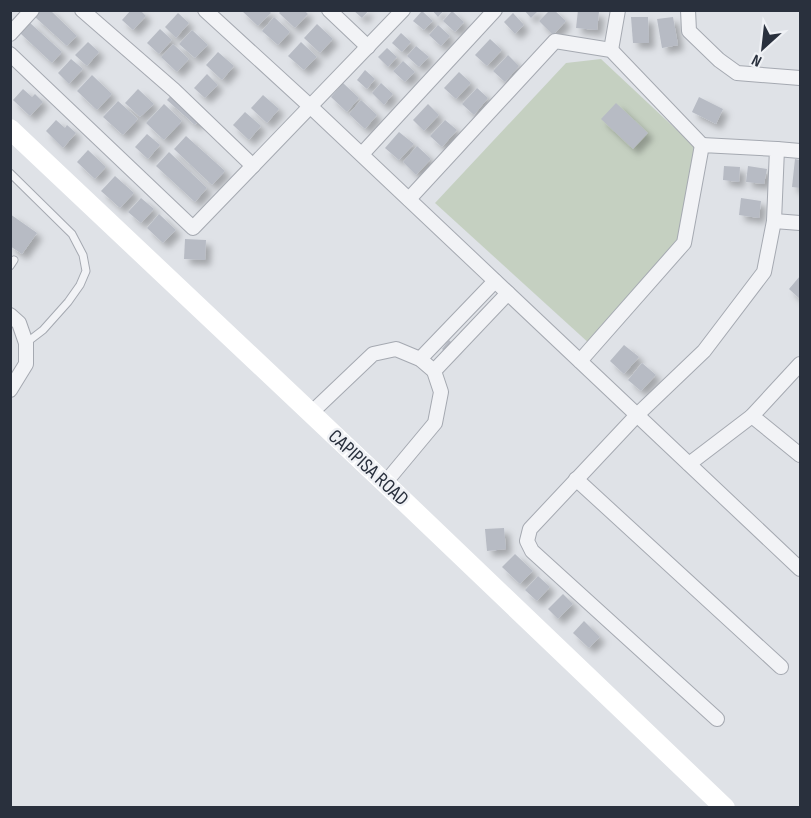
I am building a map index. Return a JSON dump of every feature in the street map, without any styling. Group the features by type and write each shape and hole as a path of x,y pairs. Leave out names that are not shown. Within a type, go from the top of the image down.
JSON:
{"main road":[{"name":"CAPIPISA ROAD","path":"10,129 386,483 725,807"}],"street":[{"path":"10,34 32,10"},
{"path":"82,10 174,90 253,166"},
{"path":"205,10 311,106 801,569"},
{"path":"329,10 368,47"},
{"path":"10,54 193,228 404,10"},
{"path":"362,154 495,10"},
{"path":"611,50 618,10"},
{"path":"688,10 689,31 719,60 737,73 801,78"},
{"path":"409,199 555,41 611,50 702,144 801,151"},
{"path":"580,361 684,243 702,144"},
{"path":"717,719 531,551 527,541 530,529 576,479 637,415 704,351 764,272 774,221 777,149"},
{"path":"774,221 801,223"},
{"path":"420,359 495,281"},
{"path":"434,371 508,293"},
{"path":"10,315 19,323 26,343 26,364 10,390"},
{"path":"311,413 373,354 396,349 420,359 434,371 441,392 435,423 386,483"},
{"path":"689,464 752,416 801,364"},
{"path":"752,416 801,455"},
{"path":"576,479 780,667"}],"lane":[{"path":"10,173 72,234 83,255 86,271 80,285 68,302 43,330 26,343"}],"green space":[{"path":"601,59 695,147 682,236 591,345 435,203 566,63"}],"building":[{"path":"41,10 50,10 77,36 67,46 35,17"},
{"path":"131,10 140,10 146,16 133,30 122,20"},
{"path":"241,10 268,10 271,13 258,26"},
{"path":"282,10 304,10 308,14 295,28 279,13"},
{"path":"353,10 369,10 362,18"},
{"path":"432,10 444,10 438,17"},
{"path":"524,10 539,10 531,18"},
{"path":"550,10 554,10 566,21 553,35 539,21"},
{"path":"578,10 599,12 597,30 576,28"},
{"path":"422,11 433,21 424,30 413,21"},
{"path":"452,11 464,22 455,32 443,21"},
{"path":"178,13 189,23 176,38 165,27"},
{"path":"513,13 524,25 515,34 504,22"},
{"path":"274,17 290,32 278,45 262,31"},
{"path":"631,17 648,17 649,43 633,43"},
{"path":"673,17 678,45 662,48 657,19"},
{"path":"29,22 62,52 52,63 20,33"},
{"path":"317,24 333,39 320,53 304,38"},
{"path":"438,25 450,36 441,46 429,35"},
{"path":"160,29 172,40 159,54 147,43"},
{"path":"192,30 208,45 195,58 179,44"},
{"path":"401,33 411,42 402,52 392,43"},
{"path":"490,39 502,50 487,66 475,55"},
{"path":"88,42 99,52 87,66 75,55"},
{"path":"301,42 317,57 304,70 288,56"},
{"path":"173,44 189,59 177,72 161,57"},
{"path":"416,46 429,57 419,67 407,56"},
{"path":"387,48 397,57 388,67 378,57"},
{"path":"218,52 234,66 222,80 206,65"},
{"path":"508,55 519,66 505,82 493,71"},
{"path":"71,59 83,69 69,84 58,73"},
{"path":"403,61 415,72 405,82 393,71"},
{"path":"365,70 375,79 367,89 357,80"},
{"path":"459,72 471,83 456,99 444,88"},
{"path":"207,74 218,85 205,98 194,88"},
{"path":"92,75 112,94 97,110 77,91"},
{"path":"343,83 359,98 347,112 331,97"},
{"path":"381,83 393,94 384,105 372,93"},
{"path":"477,88 488,98 474,115 462,104"},
{"path":"23,89 32,97 35,94 43,102 30,116 13,100"},
{"path":"138,89 154,104 140,117 125,103"},
{"path":"174,92 201,118 195,125 167,100"},
{"path":"263,95 279,109 267,123 251,108"},
{"path":"699,97 723,109 716,124 692,112"},
{"path":"361,100 377,115 365,129 349,114"},
{"path":"118,101 138,119 123,135 103,117"},
{"path":"616,103 648,133 633,149 601,119"},
{"path":"164,104 182,121 164,140 146,123"},
{"path":"428,104 439,115 424,131 413,120"},
{"path":"245,112 261,126 249,140 233,125"},
{"path":"56,120 65,128 67,125 76,133 63,148 46,131"},
{"path":"445,120 457,130 442,147 430,136"},
{"path":"399,132 414,144 399,160 385,148"},
{"path":"147,134 160,145 148,159 135,147"},
{"path":"186,136 225,171 212,185 174,149"},
{"path":"417,146 431,159 416,175 403,162"},
{"path":"88,150 106,167 95,179 77,162"},
{"path":"169,152 207,188 195,202 156,166"},
{"path":"795,159 800,160 800,188 792,187"},
{"path":"724,166 740,167 739,182 723,180"},
{"path":"748,166 767,169 764,184 746,182"},
{"path":"115,176 134,193 120,208 101,191"},
{"path":"141,198 154,209 141,223 128,212"},
{"path":"741,198 761,201 759,218 739,215"},
{"path":"10,214 37,233 22,254 10,246"},
{"path":"159,214 176,230 163,243 147,228"},
{"path":"185,239 206,240 205,260 184,259"},
{"path":"800,276 800,299 789,289"},
{"path":"449,340 453,344 445,352 442,349"},
{"path":"624,345 639,357 624,374 610,361"},
{"path":"642,363 656,375 641,391 628,380"},
{"path":"504,528 506,549 487,551 485,529"},
{"path":"515,554 533,571 520,584 502,567"},
{"path":"538,576 550,587 537,601 525,590"},
{"path":"563,594 573,604 558,619 548,609"},
{"path":"584,621 600,637 589,648 573,633"}]}
